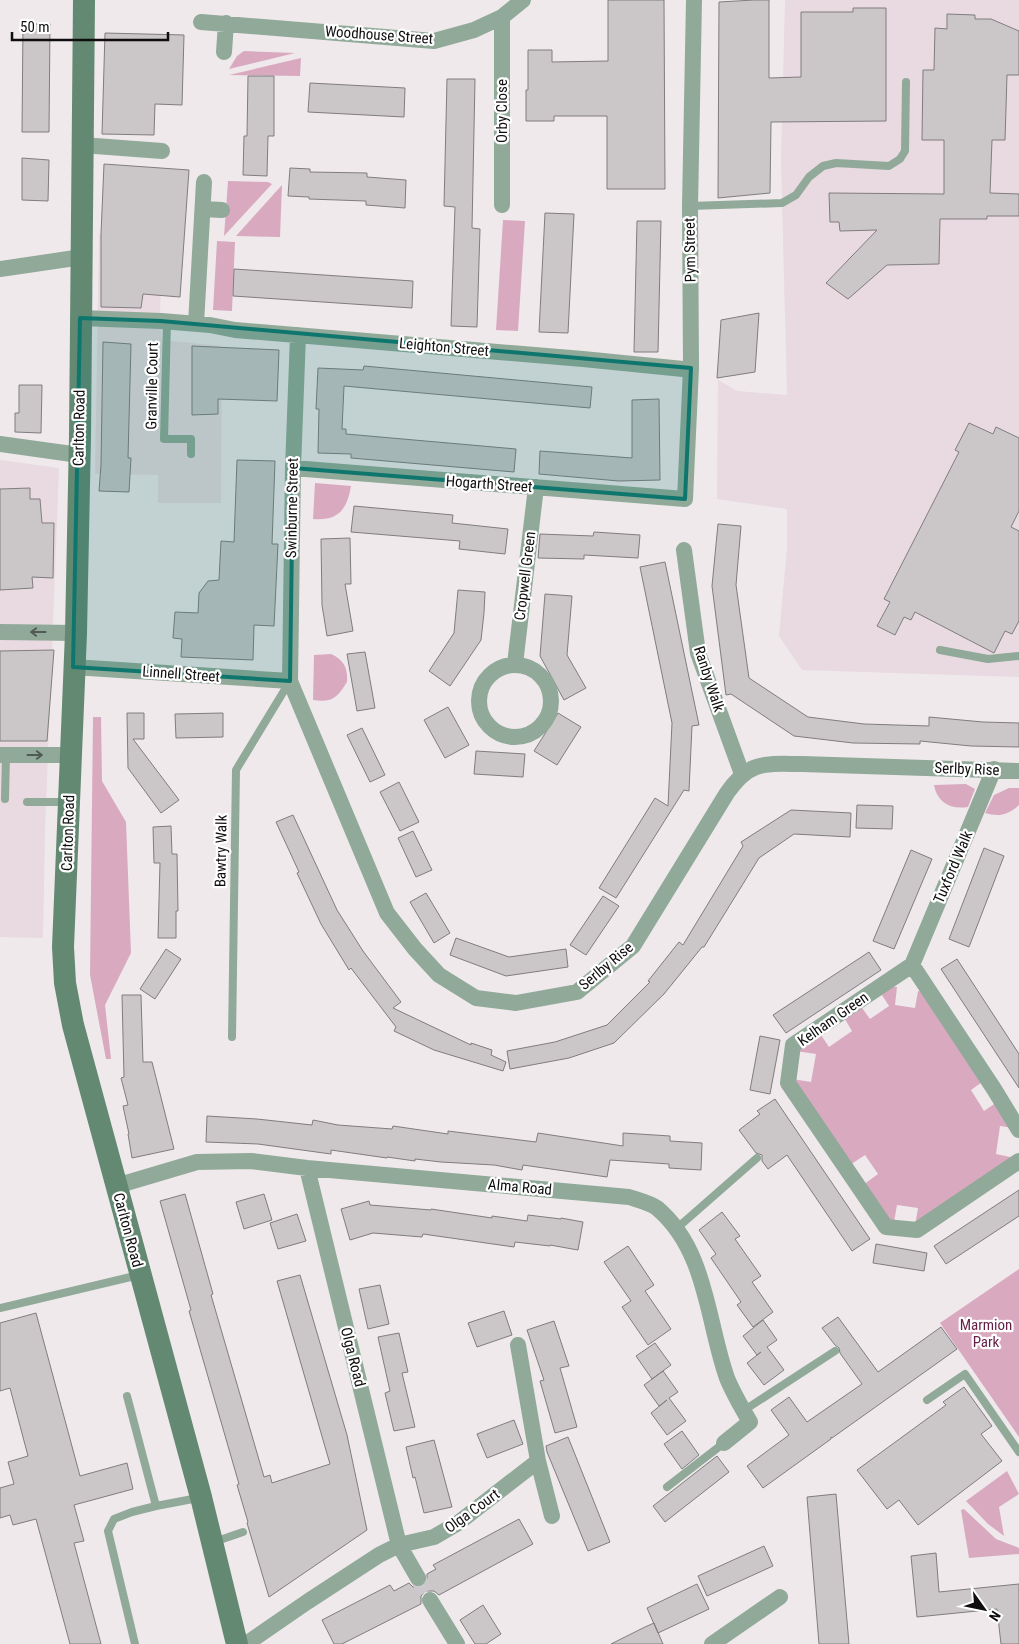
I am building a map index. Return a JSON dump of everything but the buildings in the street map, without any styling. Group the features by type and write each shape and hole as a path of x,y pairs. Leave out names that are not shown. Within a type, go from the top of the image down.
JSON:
{"main road":[{"name":"Carlton Road","path":"84,0 76,633 73,667 63,947 66,984 73,1025 201,1497 237,1644"}],"street":[{"name":"Woodhouse Street","path":"201,22 434,41 474,30 502,17 523,0"},
{"name":"Pym Street","path":"685,499 691,368 690,206 694,0"},
{"name":"Orby Close","path":"502,17 502,205"},
{"path":"224,52 226,23"},
{"path":"82,145 162,151"},
{"path":"196,324 204,182"},
{"path":"203,209 222,210"},
{"path":"0,269 82,257"},
{"name":"Leighton Street","path":"80,318 166,321 235,330 683,369 691,368"},
{"name":"Swinburne Street","path":"290,681 293,468 298,335"},
{"path":"0,444 79,455"},
{"name":"Hogarth Street","path":"293,468 685,499"},
{"name":"Cropwell Green","path":"515,664 536,487"},
{"name":"Ranby Walk","path":"684,550 698,653 742,774"},
{"path":"0,632 76,633"},
{"path":"515,664 531,667 544,677 551,692 551,708 544,723 531,734 515,737 499,734 486,724 478,710 479,693 486,678 499,668 515,664"},
{"name":"Linnell Street","path":"73,667 290,681"},
{"name":"Serlby Rise","path":"290,681 386,913 439,975 476,998 516,1003 577,992 633,946 726,793 742,774 756,766 771,764 1019,771"},
{"path":"3,755 70,755"},
{"name":"Tuxford Walk","path":"912,965 994,769"},
{"path":"912,965 1019,1130"},
{"name":"Kelham Green","path":"912,965 793,1045 788,1083 886,1227 917,1230 1019,1161"},
{"name":"Alma Road","path":"116,1186 197,1162 251,1161 307,1168 629,1197 656,1207 676,1229 690,1252 702,1281 728,1379 743,1411"},
{"name":"Olga Road","path":"307,1168 399,1545 418,1578"},
{"path":"518,1345 538,1461 552,1516"},
{"path":"724,1442 750,1422 743,1411"},
{"name":"Olga Court","path":"399,1545 434,1537 458,1523 538,1461"},
{"path":"246,1644 298,1607 379,1554 399,1545"},
{"path":"712,1644 780,1597"},
{"path":"430,1600 457,1644"}],"lane":[{"path":"690,206 782,204 796,195 809,176 824,166 836,163 890,166 900,159 905,151 906,82"},
{"name":"Granville Court","path":"166,321 164,439 191,439 191,454"},
{"path":"940,650 988,659 1019,656"},
{"name":"Bawtry Walk","path":"232,1037 236,770 290,681"},
{"path":"3,755 5,799"},
{"path":"27,802 69,802"},
{"path":"676,1229 756,1158"},
{"path":"0,1308 140,1275"},
{"path":"743,1411 835,1350"},
{"path":"927,1400 965,1374 1019,1452"},
{"path":"127,1396 156,1506"},
{"path":"667,1487 724,1442"},
{"path":"135,1644 108,1531 114,1519 132,1512 201,1497"},
{"path":"212,1542 243,1532"}],"highlighted area":[{"path":"80,318 161,321 691,368 685,499 293,468 290,681 73,667"}],"shaded area":[{"path":"785,0 1019,0 1019,677 802,670 779,636 787,548 787,509 717,499 718,380 737,391 787,395 781,159"},
{"path":"99,234 165,235 160,305 162,340 222,346 221,503 158,503 158,475 95,474"},
{"path":"0,460 59,468 45,832 43,938 0,937"}],"green space":[{"path":"244,51 295,53 229,69 237,56"},
{"path":"301,58 300,76 229,75"},
{"path":"228,181 268,182 272,184 224,236"},
{"path":"282,185 280,237 236,236"},
{"path":"503,220 525,221 518,331 496,330"},
{"path":"217,241 235,242 232,311 213,310"},
{"path":"315,483 351,486 344,508 335,516 313,519"},
{"path":"331,654 344,665 347,673 347,682 337,696 325,701 313,700 314,655"},
{"path":"93,717 101,717 102,781 126,822 131,953 105,1005 111,1059 106,1059 90,975"},
{"path":"966,784 975,789 968,807 961,808 945,804 938,796 934,785"},
{"path":"1009,788 1019,788 1019,805 1003,814 985,813 994,795"},
{"path":"889,986 897,987 895,1005 915,1008 918,991 925,992 985,1080 971,1090 984,1111 1000,1100 1019,1129 1000,1126 996,1154 1015,1158 915,1226 918,1208 897,1205 894,1222 888,1222 863,1185 878,1174 865,1155 850,1165 792,1079 811,1082 816,1054 796,1051 819,1032 829,1047 852,1031 843,1016 860,1005 870,1019 889,1006 880,992"},
{"name":"Marmion Park","path":"1019,1269 1019,1437 940,1323"},
{"path":"1007,1471 1019,1494 999,1507 1004,1536 988,1524 966,1501"},
{"path":"964,1509 996,1539 1019,1548 1019,1554 969,1558 961,1510"}],"tunnel":[{"path":"418,1578 430,1600"}]}
